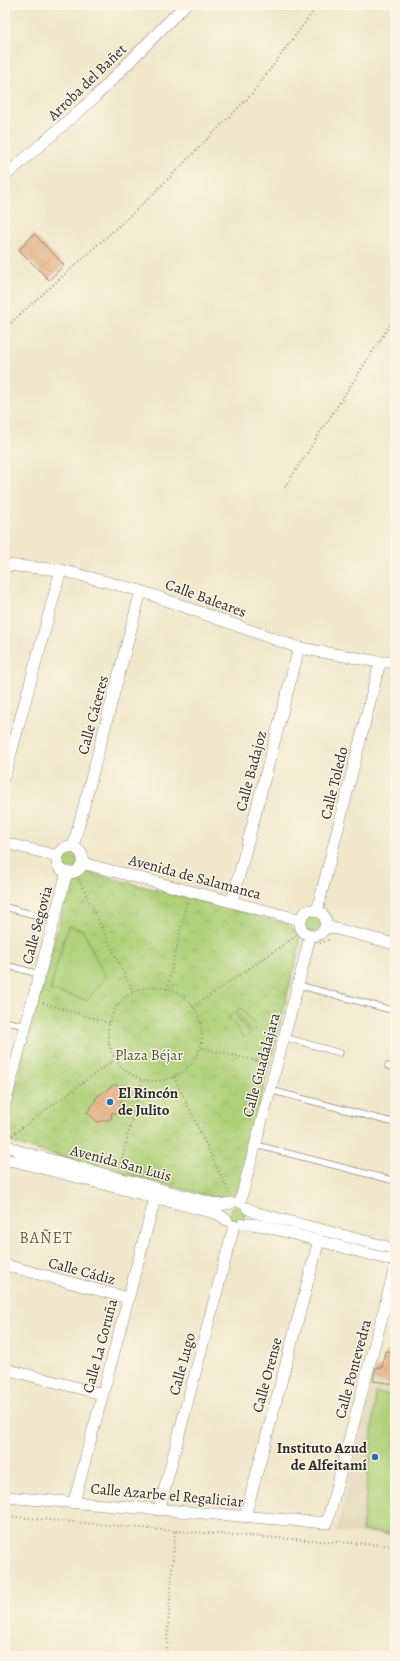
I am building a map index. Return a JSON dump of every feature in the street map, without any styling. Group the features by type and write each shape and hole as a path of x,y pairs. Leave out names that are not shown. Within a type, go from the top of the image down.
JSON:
{"street":[{"name":"Arroba del Bañet","path":"5,176 94,98 185,5"},
{"name":"Calle Baleares","path":"5,565 61,570 141,591 299,648 380,662 395,662"},
{"path":"5,775 61,570"},
{"name":"Calle Cáceres","path":"73,847 141,591"},
{"name":"Calle Badajoz","path":"232,902 299,648"},
{"name":"Calle Toledo","path":"316,911 380,662"},
{"path":"5,843 58,856"},
{"path":"73,847 81,853 82,863 80,867 70,872 59,866 58,856 64,848 73,847"},
{"name":"Avenida de Salamanca","path":"82,863 301,920"},
{"name":"Calle Segovia","path":"5,1103 8,1079 25,1026 54,920 70,872"},
{"path":"316,911 324,917 326,926 319,934 307,934 300,925 301,920 307,912 316,911"},
{"path":"326,926 395,944"},
{"name":"Calle Guadalajara","path":"238,1204 256,1145 298,985 307,934"},
{"path":"5,1143 5,1154"},
{"name":"Avenida San Luis","path":"5,1143 18,1151 219,1205 238,1204 256,1213 395,1250"},
{"name":"Avenida San Luis","path":"5,1160 15,1161 218,1214 235,1223 253,1224 395,1261"},
{"name":"Calle La Coruña","path":"74,1502 155,1198"},
{"path":"238,1204 249,1217 235,1223 225,1211 238,1204"},
{"name":"Calle Lugo","path":"159,1510 235,1223"},
{"name":"Calle Orense","path":"244,1517 318,1240"},
{"name":"Calle Cádiz","path":"5,1265 128,1298"},
{"name":"Calle Pontevedra","path":"327,1523 395,1268"},
{"path":"5,1369 102,1394"},
{"name":"Calle Azarbe el Regaliciar","path":"5,1497 327,1523"}],"lane":[{"path":"5,907 54,920"},
{"path":"5,965 39,974"},
{"path":"298,985 395,1010"},
{"path":"5,1021 25,1026"},
{"path":"284,1037 340,1053"},
{"path":"388,1066 395,1067"},
{"path":"270,1090 395,1123"},
{"path":"256,1145 395,1181"}],"path":[{"path":"5,328 142,204 251,95 318,5"},
{"path":"285,487 395,317"},
{"path":"70,872 133,992"},
{"path":"167,989 189,891"},
{"path":"194,1007 307,934"},
{"path":"161,987 178,993 194,1007 202,1026 201,1048 192,1064 180,1075 164,1081 149,1081 133,1076 120,1066 110,1050 107,1034 109,1023 120,1002 133,992 145,988 161,987"},
{"path":"32,1000 109,1023"},
{"path":"201,1048 277,1065"},
{"path":"5,1143 116,1059"},
{"path":"174,1077 238,1204"},
{"path":"118,1178 142,1079"},
{"path":"5,1516 395,1546"},
{"path":"166,1656 175,1530"}],"shaded area":[{"name":"Instituto Azud de Alfeitamí","path":"376,1367 395,1369 395,1536 336,1532"}],"green space":[{"path":"70,851 76,854 79,860 76,866 70,869 64,866 61,860 64,854"},
{"name":"Plaza Béjar","path":"87,872 288,924 299,934 300,944 238,1190 232,1198 223,1200 18,1145 6,1139 5,1127 70,883 76,875"},
{"path":"313,914 319,917 322,923 319,929 313,932 307,929 304,923 307,917"},
{"path":"68,926 83,930 105,978 87,1000 50,990"},
{"path":"241,1008 257,1030 252,1033 236,1011"},
{"path":"234,1013 250,1034 244,1038 228,1017"},
{"path":"234,1206 240,1206 245,1211 243,1220 240,1222 234,1222 229,1217 229,1211"},
{"path":"376,1393 395,1395 395,1534 362,1531"}],"building":[{"path":"34,234 64,265 49,280 19,250"},
{"path":"115,1084 124,1090 118,1114 112,1112 111,1119 98,1122 87,1113 96,1100 95,1098"},
{"path":"385,1351 395,1352 395,1384 373,1381 376,1367 382,1368"}],"place":[{"name":"El Rincón de Julito","path":"110,1102"},
{"name":"Instituto Azud de Alfeitamí","path":"375,1457"}],"district":[{"name":"BAÑET","path":"46,1238"}]}
